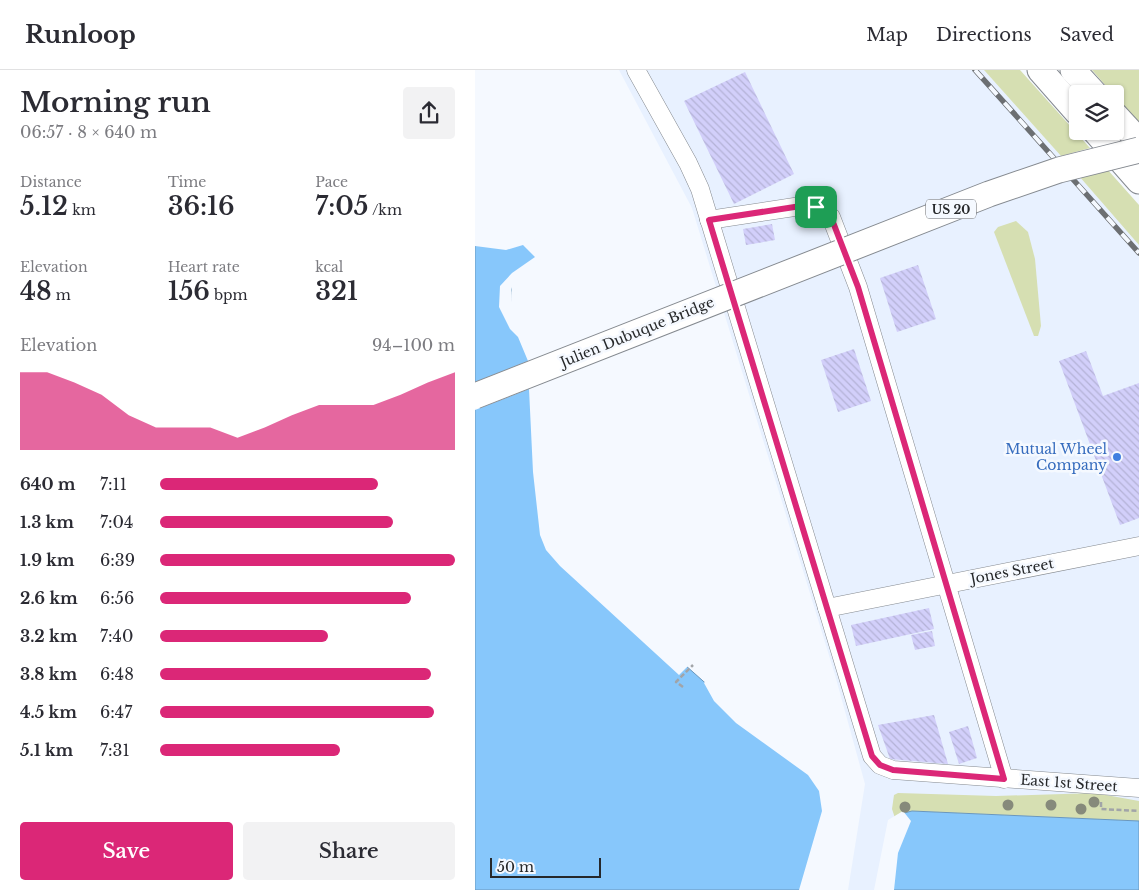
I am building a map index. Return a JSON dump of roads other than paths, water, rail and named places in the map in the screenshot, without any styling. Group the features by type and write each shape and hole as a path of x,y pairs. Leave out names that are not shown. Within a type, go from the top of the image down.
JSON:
{"highway":[{"path":"1040,70 1069,103"},
{"path":"1073,70 1087,85"},
{"path":"1124,125 1139,141"},
{"path":"1103,140 1139,181"},
{"name":"Julien Dubuque Bridge","path":"475,396 989,194 1059,170 1139,150"}],"street":[{"path":"636,70 688,163 700,189 827,608"},
{"path":"709,220 801,206 816,207 831,217 858,287 1004,779"},
{"name":"Jones Street","path":"827,608 1139,546"},
{"name":"East 1st Street","path":"827,608 872,756 880,765 893,770 1139,788"}],"water":[{"path":"475,228 516,239 541,256 512,281 511,301 517,316 528,327 559,537 564,548 658,641 747,720 827,786 813,890 475,890"},
{"path":"912,811 1139,821 1139,890 877,890 900,814"}],"railway":[{"path":"975,70 1139,253"}],"place":[{"name":"Mutual Wheel Company","path":"1117,457"}]}
